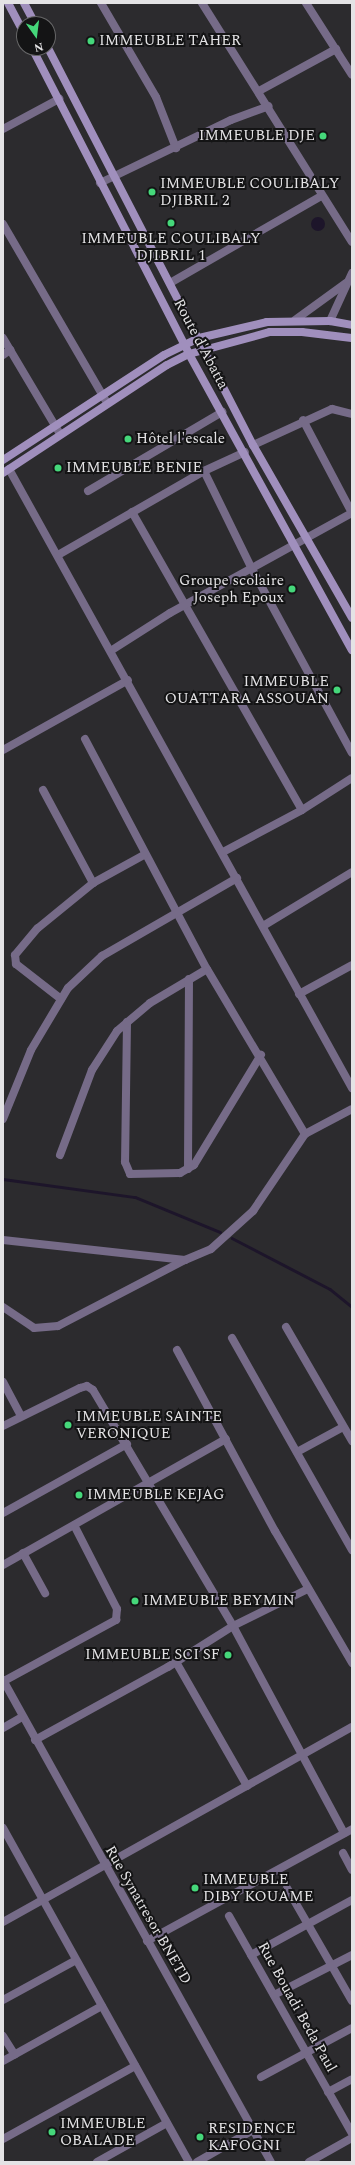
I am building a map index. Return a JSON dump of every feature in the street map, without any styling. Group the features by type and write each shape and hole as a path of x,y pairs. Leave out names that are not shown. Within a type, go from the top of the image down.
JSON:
{"street":[{"path":"3,5 8,3 16,18"},
{"path":"24,3 31,16"},
{"path":"101,3 156,97 176,148"},
{"path":"202,3 269,106 321,196 352,242"},
{"path":"306,3 352,75"},
{"path":"259,91 336,50"},
{"name":"Route d'Abatta","path":"36,56 189,354 245,452 352,650"},
{"name":"Route d'Abatta","path":"52,56 253,445 352,618"},
{"path":"3,129 58,99"},
{"path":"100,183 176,148 231,120 269,106"},
{"path":"170,283 321,196"},
{"path":"3,224 107,403"},
{"path":"330,321 346,283 352,273"},
{"path":"295,320 346,283"},
{"path":"3,460 101,395 184,344 199,338 232,328 295,320 330,321 352,325"},
{"path":"352,338 302,332 270,332 204,348 189,354 107,403 6,471 58,555 112,650 299,994 352,1088"},
{"path":"3,338 7,353 60,434"},
{"path":"253,445 303,420 332,409 352,414"},
{"path":"88,491 222,412"},
{"path":"112,650 186,604 252,570 295,544 352,513 303,420"},
{"path":"58,555 204,471 245,452"},
{"path":"204,471 252,570 352,753"},
{"path":"132,512 186,604 302,810"},
{"path":"3,750 128,680"},
{"path":"84,739 144,855 177,912 207,969 261,1055 305,1134"},
{"path":"223,852 302,810 352,778"},
{"path":"43,790 93,883"},
{"path":"61,998 16,964 15,955 38,928 93,883 144,855"},
{"path":"263,926 352,872"},
{"path":"3,1119 31,1050 61,998 102,956 237,878"},
{"path":"299,994 352,965"},
{"path":"60,1155 92,1070 117,1031 127,1022 189,979 207,969"},
{"path":"188,1169 189,979"},
{"path":"127,1022 126,1170 137,1174 180,1173 188,1169 199,1158 261,1055"},
{"path":"3,1307 34,1328 58,1326 210,1249 253,1211 305,1134 352,1109"},
{"path":"3,1240 186,1260"},
{"path":"286,1327 348,1430 352,1441"},
{"path":"232,1338 352,1550"},
{"path":"177,1350 308,1589 352,1663"},
{"path":"3,1382 21,1416"},
{"path":"3,1426 21,1416 87,1386 105,1405 151,1482 233,1626 344,1833"},
{"path":"297,1452 348,1430"},
{"path":"3,1564 226,1439"},
{"path":"3,1513 127,1444"},
{"path":"3,1681 116,1620 117,1609 74,1524"},
{"path":"23,1554 45,1593"},
{"path":"35,1740 176,1662 233,1626 308,1589"},
{"path":"176,1662 247,1786"},
{"name":"Rue Synatresor BNETD","path":"3,1681 104,1867 271,2162"},
{"path":"3,1728 22,1716"},
{"path":"3,1922 104,1867 352,1727"},
{"path":"3,1828 189,2162"},
{"path":"147,1941 352,1829"},
{"path":"343,1853 352,1870"},
{"path":"287,1888 352,2001"},
{"path":"251,1955 352,1900"},
{"name":"Rue Bouadi Beda Paul","path":"229,1916 352,2133"},
{"path":"274,1995 352,1955"},
{"path":"3,2000 76,1960"},
{"path":"3,2061 102,2006"},
{"path":"261,2077 352,2028"},
{"path":"3,2036 15,2055"},
{"path":"3,2139 135,2066"},
{"path":"328,2092 352,2079"},
{"path":"97,2162 167,2123"},
{"path":"197,2162 253,2130"},
{"path":"309,2162 352,2138"}],"shaded area":[{"path":"315,217 321,217 325,221 325,227 321,231 315,231 311,227 311,221"}],"waterway":[{"path":"3,1179 135,1197 220,1232"},
{"path":"232,1238 330,1289 352,1307"}],"place":[{"name":"IMMEUBLE TAHER","path":"91,41"},
{"name":"IMMEUBLE DJE","path":"323,136"},
{"name":"IMMEUBLE COULIBALY DJIBRIL 2","path":"152,192"},
{"name":"IMMEUBLE COULIBALY DJIBRIL 1","path":"171,223"},
{"name":"Hôtel l'escale","path":"128,439"},
{"name":"IMMEUBLE BENIE","path":"58,468"},
{"name":"Groupe scolaire Joseph Epoux","path":"292,589"},
{"name":"IMMEUBLE OUATTARA ASSOUAN","path":"337,690"},
{"name":"IMMEUBLE SAINTE VERONIQUE","path":"68,1425"},
{"name":"IMMEUBLE KEJAG","path":"79,1495"},
{"name":"IMMEUBLE BEYMIN","path":"135,1601"},
{"name":"IMMEUBLE SCI SF","path":"228,1655"},
{"name":"IMMEUBLE DIBY KOUAME","path":"195,1888"},
{"name":"IMMEUBLE OBALADE","path":"52,2132"},
{"name":"RESIDENCE KAFOGNI","path":"200,2137"}]}
